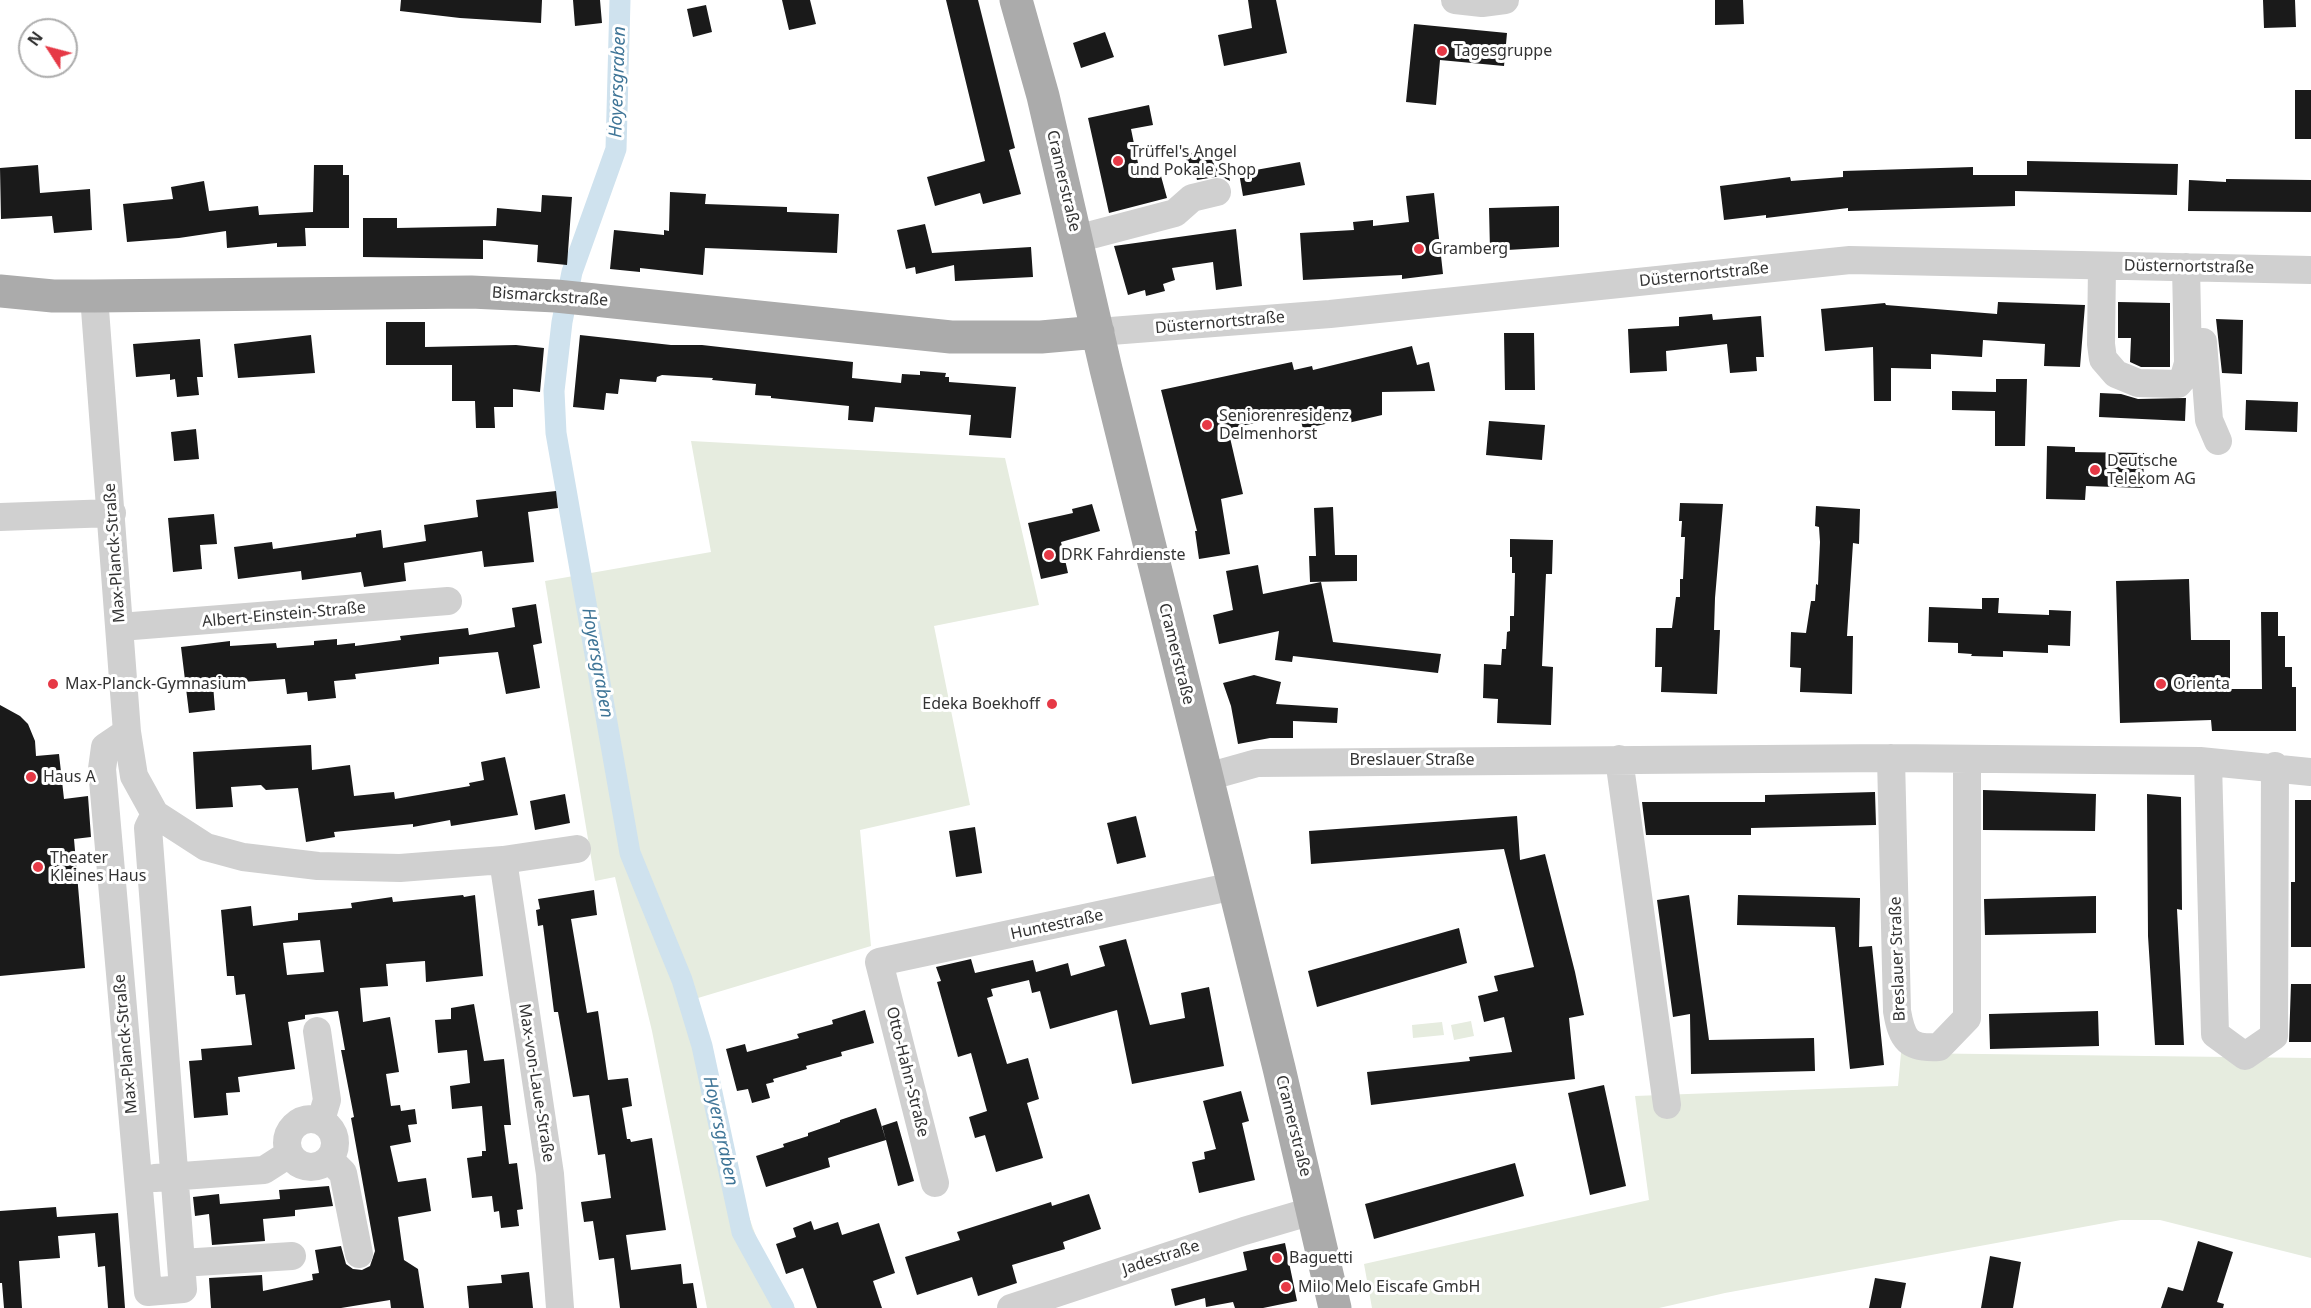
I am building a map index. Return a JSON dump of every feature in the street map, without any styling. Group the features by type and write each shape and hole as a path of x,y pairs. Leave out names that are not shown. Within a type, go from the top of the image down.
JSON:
{"main road":[{"name":"Cramerstraße","path":"1016,0 1043,96 1098,332 1335,1308"},
{"name":"Bismarckstraße","path":"0,291 53,296 471,292 568,297 951,337 1041,337 1098,332"}],"street":[{"path":"1455,0 1482,3 1505,0"},
{"path":"1076,239 1175,213 1192,198 1217,192"},
{"name":"Düsternortstraße","path":"1098,332 1330,314 1850,260 2311,270"},
{"path":"2102,266 2101,344 2103,359 2116,374 2138,383 2178,384 2184,377 2188,363 2193,268"},
{"path":"2193,268 2209,420 2218,441"},
{"name":"Max-Planck-Straße","path":"94,296 127,732 105,747 102,769 148,1292 183,1289 148,828 155,814"},
{"path":"0,517 112,513"},
{"name":"Albert-Einstein-Straße","path":"120,627 448,601"},
{"path":"127,732 134,776 155,814 206,847 243,857 318,866 400,868 503,860 577,849"},
{"name":"Breslauer Straße","path":"1207,777 1257,763 1618,759 1891,758 2208,762 2275,766 2311,772"},
{"name":"Breslauer Straße","path":"1891,758 1897,1011 1900,1032 1909,1042 1926,1048 1939,1047 1967,1018 1967,759"},
{"path":"1618,759 1667,1106"},
{"path":"2208,762 2215,1034 2245,1056 2274,1035 2275,766"},
{"name":"Max-von-Laue-Straße","path":"503,860 550,1174 560,1308"},
{"name":"Huntestraße","path":"879,962 1234,886"},
{"name":"Otto-Hahn-Straße","path":"879,962 935,1183"},
{"path":"317,1031 327,1100 321,1120"},
{"path":"309,1118 321,1120 331,1127 336,1138 336,1147 330,1160 320,1166 309,1168 297,1163 289,1154 287,1137 297,1122 309,1118"},
{"path":"137,1179 264,1170 289,1154"},
{"path":"330,1160 343,1173 359,1254"},
{"name":"Jadestraße","path":"1011,1308 1244,1231 1312,1211"},
{"path":"181,1263 292,1256"}],"shaded area":[{"path":"691,441 1005,458 1039,605 934,626 970,805 860,830 871,946 698,998 743,1198 756,1237 773,1274 795,1308 707,1308 652,1031 615,877 595,881 545,581 711,552"},
{"path":"1471,1021 1474,1036 1454,1040 1451,1025"},
{"path":"1442,1022 1444,1035 1413,1038 1412,1025"},
{"path":"1901,1053 2311,1058 2311,1258 2160,1220 2121,1220 1725,1293 1659,1308 1372,1308 1364,1264 1649,1200 1635,1096 1898,1086"}],"building":[{"path":"401,0 542,0 541,23 460,18 400,11"},
{"path":"573,0 600,0 602,23 575,26"},
{"path":"782,0 810,0 816,24 789,30"},
{"path":"946,0 978,0 1015,148 1009,150 1021,194 983,204 980,193 935,206 927,177 985,161"},
{"path":"1248,0 1276,0 1287,53 1224,66 1218,35 1252,28"},
{"path":"1715,0 1743,0 1744,24 1715,25"},
{"path":"2263,0 2295,0 2296,27 2264,28"},
{"path":"706,5 712,32 693,37 687,9"},
{"path":"1414,24 1507,33 1504,66 1440,60 1436,105 1406,102"},
{"path":"1105,32 1114,57 1081,68 1073,43"},
{"path":"2295,90 2311,90 2311,139 2295,139"},
{"path":"1149,105 1153,125 1131,129 1139,168 1158,165 1167,198 1109,213 1088,118"},
{"path":"1210,150 1215,168 1227,166 1230,181 1221,176 1197,180 1195,171 1187,172 1185,154"},
{"path":"2027,161 2178,164 2177,195 2015,191 2015,206 1848,211 1848,208 1766,218 1766,215 1724,220 1720,186 1790,177 1791,181 1843,177 1843,171 1973,167 1973,175 2027,175"},
{"path":"1300,162 1305,185 1243,196 1239,173"},
{"path":"38,165 40,193 90,189 92,230 54,233 52,216 1,219 0,168"},
{"path":"314,165 343,165 343,175 349,175 349,228 305,228 306,246 277,247 277,243 227,248 226,231 127,242 123,204 173,199 171,187 204,181 209,211 258,206 259,215 313,212"},
{"path":"2226,179 2311,180 2311,212 2188,211 2189,180 2226,182"},
{"path":"670,192 706,194 705,204 787,207 787,212 839,214 837,253 705,248 703,275 640,268 640,272 610,269 614,230 664,235 664,230 669,231"},
{"path":"1434,193 1443,274 1402,279 1402,275 1303,280 1300,233 1354,230 1353,222 1373,220 1373,226 1409,222 1406,196"},
{"path":"542,195 572,197 567,265 537,262 538,245 483,240 483,259 363,257 363,218 397,218 397,228 496,226 497,208 541,212"},
{"path":"1559,206 1559,247 1490,251 1489,208"},
{"path":"925,224 932,253 1031,247 1033,277 955,281 954,265 916,274 915,267 906,269 897,230"},
{"path":"1236,229 1242,286 1216,290 1213,262 1172,268 1175,280 1163,284 1165,291 1146,296 1145,290 1128,295 1114,246"},
{"path":"1998,302 2085,305 2080,367 2044,366 2045,344 1983,340 1982,357 1931,354 1931,369 1891,368 1891,401 1874,401 1873,347 1825,351 1821,309 1885,303 1886,305 1997,314"},
{"path":"2118,302 2170,303 2170,367 2141,367 2130,362 2131,338 2118,338"},
{"path":"1712,314 1713,320 1761,316 1764,357 1756,357 1757,371 1730,373 1727,344 1666,351 1667,371 1630,373 1628,329 1679,326 1679,317"},
{"path":"2216,319 2243,320 2242,374 2222,373"},
{"path":"386,322 425,322 425,347 516,345 544,348 540,392 513,389 513,407 494,407 495,428 476,428 475,401 452,401 452,365 386,365"},
{"path":"1504,333 1534,333 1535,390 1505,390"},
{"path":"311,335 315,373 238,378 234,344"},
{"path":"580,335 671,345 702,345 853,362 852,378 901,383 902,374 920,375 920,371 946,373 945,377 949,377 949,382 1016,387 1011,438 969,435 971,415 875,407 873,422 848,420 849,406 755,395 756,384 712,380 713,378 662,375 657,377 656,382 620,379 618,394 606,393 604,410 573,407"},
{"path":"200,339 203,377 197,377 199,395 177,397 175,379 170,380 170,374 136,377 133,344"},
{"name":"Seniorenresidenz Delmenhorst","path":"1412,346 1417,365 1429,362 1435,391 1382,392 1382,415 1348,423 1347,419 1303,429 1299,413 1228,429 1243,494 1221,499 1230,554 1199,559 1195,531 1197,531 1161,390 1292,362 1294,370 1312,366 1313,370"},
{"path":"1996,379 2027,379 2025,446 1995,446 1995,411 1952,410 1952,391 1996,392"},
{"path":"2100,393 2121,394 2138,399 2186,398 2185,421 2099,417"},
{"path":"2246,400 2298,402 2297,432 2245,430"},
{"path":"1489,421 1545,425 1542,460 1486,455"},
{"path":"196,429 199,459 174,461 171,432"},
{"name":"Deutsche Telekom AG","path":"2047,446 2075,447 2075,452 2144,453 2143,488 2086,486 2085,500 2046,499"},
{"path":"556,491 558,508 528,512 534,562 484,567 482,551 404,563 406,581 364,587 361,572 302,580 301,571 238,579 234,547 272,542 273,549 356,537 356,534 381,530 383,548 426,541 424,525 478,517 476,500"},
{"path":"1680,503 1723,504 1715,598 1714,630 1720,630 1717,694 1661,692 1662,667 1655,667 1656,628 1672,628 1676,597 1680,597 1680,579 1683,579 1685,537 1681,537"},
{"name":"DRK Fahrdienste","path":"1092,504 1100,531 1061,542 1068,573 1041,579 1028,523 1073,513 1072,509"},
{"path":"1816,506 1860,509 1859,544 1853,543 1847,636 1853,636 1852,694 1800,692 1801,668 1790,667 1791,632 1806,633 1811,601 1815,601 1816,584 1818,585 1820,542 1819,527 1815,526"},
{"path":"1333,507 1335,555 1357,555 1357,581 1310,582 1309,556 1316,556 1314,508"},
{"path":"214,514 217,544 200,545 202,569 173,572 168,518"},
{"path":"1510,539 1553,540 1552,574 1546,574 1542,666 1553,667 1551,725 1497,723 1498,699 1483,698 1484,664 1501,665 1502,649 1506,649 1507,632 1510,631 1510,616 1514,616 1515,573 1512,573"},
{"path":"1258,565 1263,594 1321,582 1333,642 1441,654 1438,673 1293,656 1292,662 1275,660 1279,631 1219,644 1213,615 1233,610 1226,571"},
{"path":"2189,579 2191,640 2230,640 2230,689 2262,689 2261,612 2278,612 2278,636 2285,636 2285,667 2292,667 2292,687 2296,687 2296,731 2212,731 2211,720 2120,723 2116,581"},
{"path":"1982,598 1999,598 1998,613 2049,615 2049,610 2071,611 2070,646 2048,645 2048,653 2003,651 2003,657 1971,656 1972,654 1958,653 1958,643 1928,642 1929,607 1982,609"},
{"path":"536,604 542,643 533,645 540,688 506,694 498,652 439,657 439,664 355,674 356,679 334,681 336,698 308,701 307,692 287,694 285,679 213,684 215,710 189,713 181,647 230,641 230,646 276,643 277,648 314,645 314,641 337,639 337,645 355,643 355,646 401,640 400,636 468,628 469,635 515,627 512,608"},
{"path":"1254,675 1281,682 1276,704 1338,708 1337,723 1293,721 1293,738 1270,738 1238,744 1231,706 1223,683"},
{"name":"Theater Kleines Haus","path":"0,705 20,716 28,724 35,741 36,756 59,754 64,799 88,796 91,837 74,839 85,968 0,976"},
{"path":"311,745 312,770 350,765 354,796 394,792 395,799 470,786 469,783 484,780 481,762 505,757 518,815 451,826 450,820 413,827 413,824 334,832 335,837 306,842 298,788 266,790 261,785 231,787 233,807 196,809 193,752"},
{"path":"1983,790 2096,794 2095,831 1983,830"},
{"path":"1875,792 1876,825 1751,828 1751,835 1646,835 1642,802 1765,802 1765,795"},
{"path":"565,794 570,823 535,830 530,801"},
{"path":"2147,794 2181,797 2182,910 2177,909 2184,1045 2155,1045 2148,936"},
{"path":"2295,800 2311,800 2311,947 2291,947 2291,882 2295,882"},
{"path":"1136,816 1146,857 1117,864 1107,823"},
{"path":"1517,816 1520,860 1545,854 1575,972 1584,1015 1569,1018 1575,1079 1371,1105 1367,1072 1470,1061 1469,1057 1512,1052 1504,1017 1484,1022 1478,996 1498,991 1494,976 1534,967 1504,849 1311,864 1309,831"},
{"path":"975,827 982,873 956,877 949,831"},
{"path":"594,890 597,915 571,919 587,1013 598,1011 608,1080 628,1078 632,1106 622,1108 627,1139 631,1142 652,1138 666,1230 626,1235 631,1270 681,1264 683,1284 693,1283 697,1308 620,1308 614,1258 599,1260 593,1221 584,1222 581,1202 611,1198 605,1154 598,1155 589,1095 573,1097 558,1012 554,1012 543,925 538,926 536,910 540,909 538,899"},
{"path":"475,895 483,976 426,982 425,961 386,964 388,986 360,988 363,1022 390,1017 399,1072 386,1074 391,1106 400,1105 401,1111 415,1109 417,1124 408,1125 411,1142 390,1146 398,1182 426,1178 431,1211 398,1217 404,1260 418,1269 424,1308 391,1308 390,1300 341,1308 211,1308 209,1278 262,1275 263,1291 313,1280 312,1274 319,1273 315,1250 341,1246 346,1264 353,1269 362,1270 370,1266 375,1251 351,1118 354,1117 341,1050 345,1050 338,1011 305,1015 305,1019 288,1022 295,1069 238,1077 240,1092 226,1093 228,1115 194,1118 189,1061 202,1060 201,1049 252,1045 245,994 236,995 234,976 227,976 221,910 251,906 253,926 298,920 298,913 352,908 351,903 392,897 393,902","holes":["320,940 324,972 287,975 283,943"]},
{"path":"1689,895 1709,1040 1814,1038 1815,1071 1691,1074 1690,1014 1673,1017 1657,900"},
{"path":"1738,895 1860,898 1859,947 1872,946 1884,1065 1850,1069 1835,927 1737,925"},
{"path":"2096,896 2096,933 1985,935 1984,899"},
{"path":"1459,928 1467,963 1317,1007 1308,971"},
{"path":"1126,939 1150,1025 1185,1018 1181,993 1209,987 1224,1066 1132,1084 1117,1010 1050,1029 1040,991 1032,993 1029,980 991,989 993,996 987,998 1007,1064 1028,1058 1039,1099 1027,1103 1043,1158 996,1172 985,1135 975,1138 969,1117 987,1111 971,1053 958,1057 937,982 941,981 936,967 971,959 975,973 1033,960 1036,972 1068,963 1071,976 1105,966 1099,946"},
{"path":"2291,984 2311,984 2311,1042 2289,1042"},
{"path":"474,1004 484,1061 504,1059 511,1125 504,1125 509,1164 517,1163 523,1209 517,1210 519,1226 501,1228 499,1211 494,1212 492,1196 472,1198 467,1158 482,1156 482,1151 486,1151 482,1106 452,1109 450,1086 470,1083 467,1050 438,1053 435,1020 451,1019 451,1008"},
{"path":"865,1010 874,1043 841,1052 842,1056 806,1066 807,1069 773,1079 774,1082 766,1084 770,1098 752,1103 748,1089 737,1091 726,1049 745,1044 747,1052 799,1038 797,1034 833,1024 832,1020"},
{"path":"2098,1011 2099,1046 1990,1049 1989,1014"},
{"path":"1604,1085 1626,1186 1590,1195 1568,1093"},
{"path":"1241,1091 1249,1121 1242,1123 1255,1180 1199,1193 1192,1162 1205,1159 1204,1152 1216,1149 1203,1101"},
{"path":"876,1108 886,1140 828,1158 830,1167 766,1187 756,1156 784,1147 783,1144 808,1136 808,1133 840,1122 840,1120"},
{"path":"897,1121 914,1181 898,1186 882,1126"},
{"path":"1515,1163 1524,1196 1374,1239 1365,1204"},
{"path":"329,1186 333,1206 295,1210 295,1216 263,1219 265,1241 212,1245 209,1214 195,1216 193,1197 219,1194 220,1204 280,1199 279,1190"},
{"path":"1089,1194 1101,1229 1063,1242 1065,1249 1012,1265 1017,1283 978,1296 972,1277 917,1295 905,1257 960,1240 957,1232 1051,1202 1052,1206"},
{"path":"56,1207 57,1217 118,1213 125,1308 108,1308 105,1266 98,1267 95,1233 58,1236 60,1258 19,1261 22,1308 4,1308 2,1283 0,1283 0,1211"},
{"path":"811,1221 814,1230 838,1222 842,1235 879,1223 895,1273 873,1281 882,1308 817,1308 803,1268 786,1274 776,1244 796,1237 793,1228"},
{"path":"2198,1241 2233,1252 2217,1302 2224,1304 2223,1308 2161,1308 2168,1287 2183,1291"},
{"path":"1285,1243 1297,1301 1263,1308 1235,1308 1233,1302 1206,1307 1205,1298 1175,1306 1171,1289 1247,1270 1243,1252"},
{"path":"1990,1256 2021,1262 2013,1308 1981,1308"},
{"path":"529,1272 533,1308 469,1308 467,1286 502,1283 501,1275"},
{"path":"1875,1278 1906,1283 1901,1308 1869,1308"}],"waterway":[{"name":"Hoyersgraben","path":"620,0 616,149 572,272 562,322 554,391 556,433 630,853 682,980 702,1046 742,1232 784,1308"}],"place":[{"name":"Tagesgruppe","path":"1442,51"},
{"name":"Trüffel's Angel und Pokale Shop","path":"1118,161"},
{"name":"Gramberg","path":"1419,249"},
{"name":"Seniorenresidenz Delmenhorst","path":"1207,425"},
{"name":"Deutsche Telekom AG","path":"2095,470"},
{"name":"DRK Fahrdienste","path":"1049,555"},
{"name":"Max-Planck-Gymnasium","path":"53,684"},
{"name":"Orienta","path":"2161,684"},
{"name":"Edeka Boekhoff","path":"1052,704"},
{"name":"Haus A","path":"31,777"},
{"name":"Theater Kleines Haus","path":"38,867"},
{"name":"Baguetti","path":"1277,1258"},
{"name":"Milo Melo Eiscafe GmbH","path":"1286,1287"}]}
